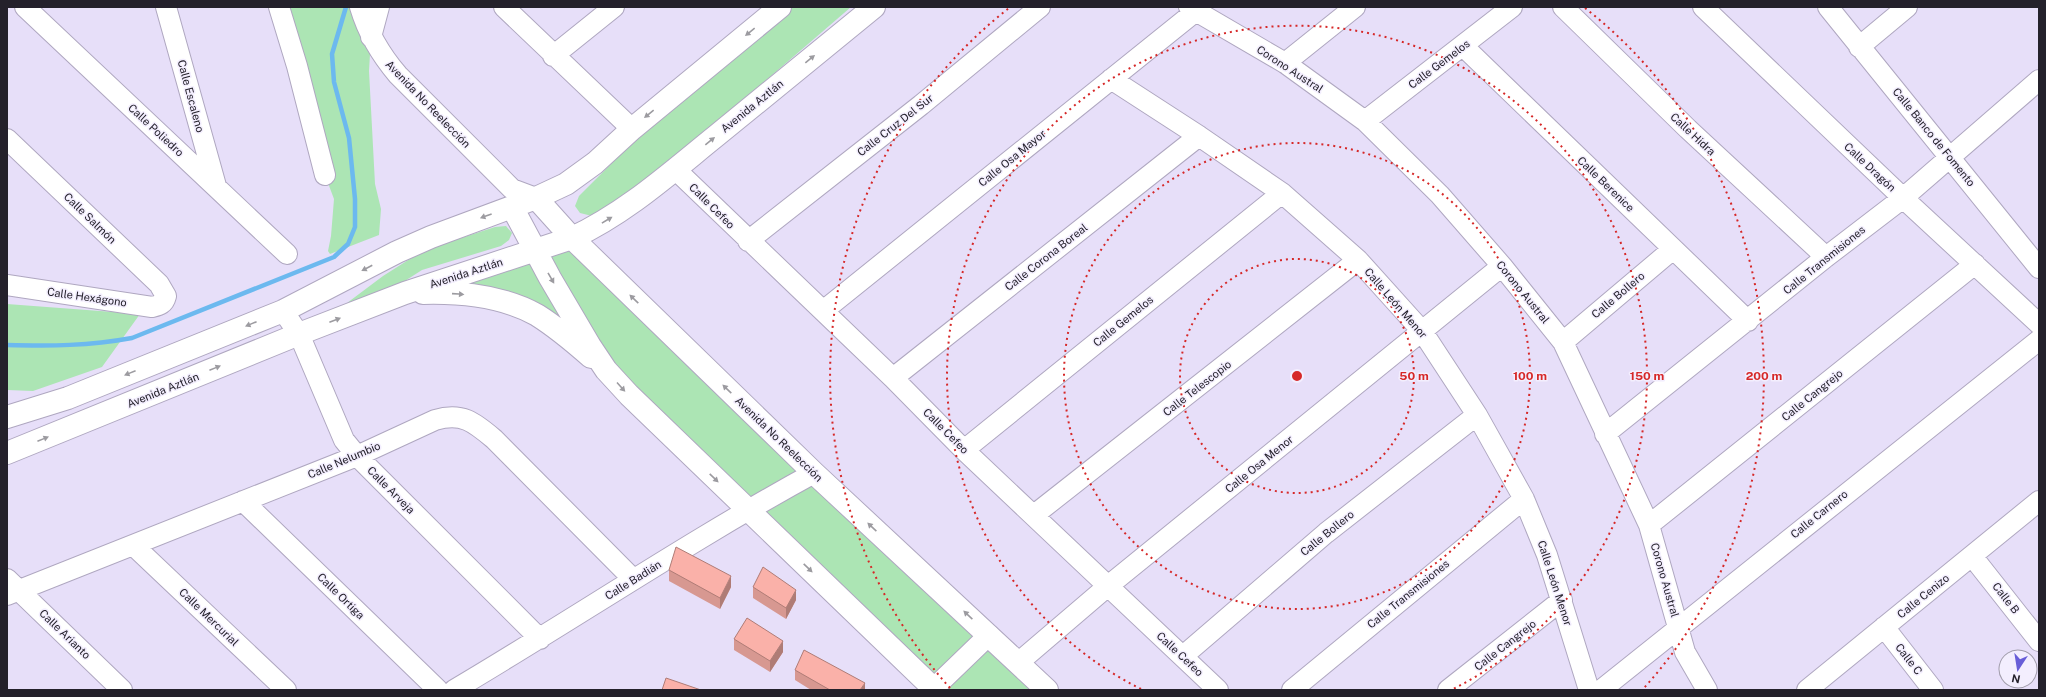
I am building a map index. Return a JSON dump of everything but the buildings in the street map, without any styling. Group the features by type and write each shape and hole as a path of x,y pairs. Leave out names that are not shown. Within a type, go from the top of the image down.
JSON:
{"main road":[{"path":"7,417 68,398 283,311 397,252 512,198 536,198 566,184 595,163 632,129 780,7"},
{"name":"Avenida Aztlán","path":"7,453 299,334 405,293 572,238 618,214 874,7"},
{"name":"Avenida No Reelección","path":"512,198 535,250 606,370 629,395 934,690"},
{"name":"Avenida No Reelección","path":"536,198 572,238 814,473 1047,690"},
{"path":"405,293 475,295 502,302 536,315 568,338 606,370"}],"street":[{"name":"Calle Poliedro","path":"25,7 287,254"},
{"name":"Calle Escaleno","path":"166,7 216,186"},
{"path":"279,7 297,66 325,175"},
{"name":"Avenida No Reelección","path":"360,7 371,37 382,57 512,198"},
{"path":"371,37 379,7"},
{"path":"504,7 632,129"},
{"path":"554,56 614,7"},
{"name":"Calle Cruz Del Sur","path":"748,241 921,105 1040,7"},
{"path":"1285,63 1355,7"},
{"name":"Calle Gemelos","path":"1365,121 1512,7"},
{"name":"Calle Hidra","path":"1563,7 1688,129 1826,257"},
{"name":"Calle Dragón","path":"1703,7 1903,198 2039,324"},
{"name":"Calle Banco de Fomento","path":"1828,7 2036,259"},
{"path":"1859,46 1907,7"},
{"name":"Corono Austral","path":"1196,8 1285,63 1365,121 1440,195 1502,266 1563,342 1649,525 1685,652 1707,690"},
{"name":"Calle Osa Mayor","path":"823,311 1111,79 1196,8"},
{"name":"Calle Berenice","path":"1463,46 1748,321"},
{"name":"Calle León Menor","path":"1111,79 1199,136 1282,193 1358,260 1422,331 1477,415 1524,499 1547,555 1589,690"},
{"name":"Calle Transmisiones","path":"1606,434 1826,257 1903,198 2039,80"},
{"name":"Calle Corona Boreal","path":"893,378 1199,136"},
{"name":"Calle Salmón","path":"7,139 159,284 166,296 165,301"},
{"name":"Calle Cefeo","path":"675,169 748,241 893,378 964,450 1218,690"},
{"name":"Calle Gemelos","path":"964,450 1282,193"},
{"name":"Calle Bollero","path":"1563,342 1673,249"},
{"name":"Calle Telescopio","path":"1034,515 1358,260"},
{"name":"Calle Cangrejo","path":"1649,525 1975,264"},
{"name":"Calle Osa Menor","path":"1018,663 1108,586 1502,266"},
{"name":"Calle Hexágono","path":"7,286 152,307 160,305 165,301"},
{"name":"Calle Arveja","path":"283,311 299,334 344,440 357,456 540,639"},
{"name":"Calle Carnero","path":"1600,690 1678,626 2039,340"},
{"name":"Calle Bollero","path":"1182,656 1326,533 1477,415"},
{"name":"Calle Nelumbio","path":"11,588 133,544 243,501 357,456 449,416 462,418 472,422 494,439 633,579"},
{"name":"Calle Badián","path":"454,690 540,639 633,579 747,509 814,473"},
{"name":"Calle Transmisiones","path":"1292,690 1524,499"},
{"name":"Calle Ortiga","path":"243,501 438,690"},
{"name":"Calle Cenizo","path":"1807,690 2039,501"},
{"name":"Calle Mercurial","path":"133,544 286,690"},
{"name":"Calle B","path":"1972,556 2039,641"},
{"name":"Calle Arianto","path":"11,588 122,690"},
{"name":"Calle Cangrejo","path":"1448,690 1562,600"},
{"name":"Calle C","path":"1884,627 1934,690"},
{"path":"934,690 989,635"}],"green space":[{"path":"279,7 379,7 371,37 369,71 375,184 381,209 379,235 330,254 328,251 331,236 334,199 325,175"},
{"path":"789,7 851,7 655,176 592,216 580,213 575,206 579,196 650,125"},
{"path":"506,226 512,233 509,240 501,246 422,270 397,286 347,303 383,276 424,250 495,227"},
{"path":"572,238 1049,690 935,690 536,315 438,293"},
{"path":"7,304 140,314 102,367 33,391 7,390"}],"waterway":[{"path":"7,345 70,345 100,343 132,338 334,257 348,244 355,227 355,199 349,138 334,82 332,54 346,7"}]}
